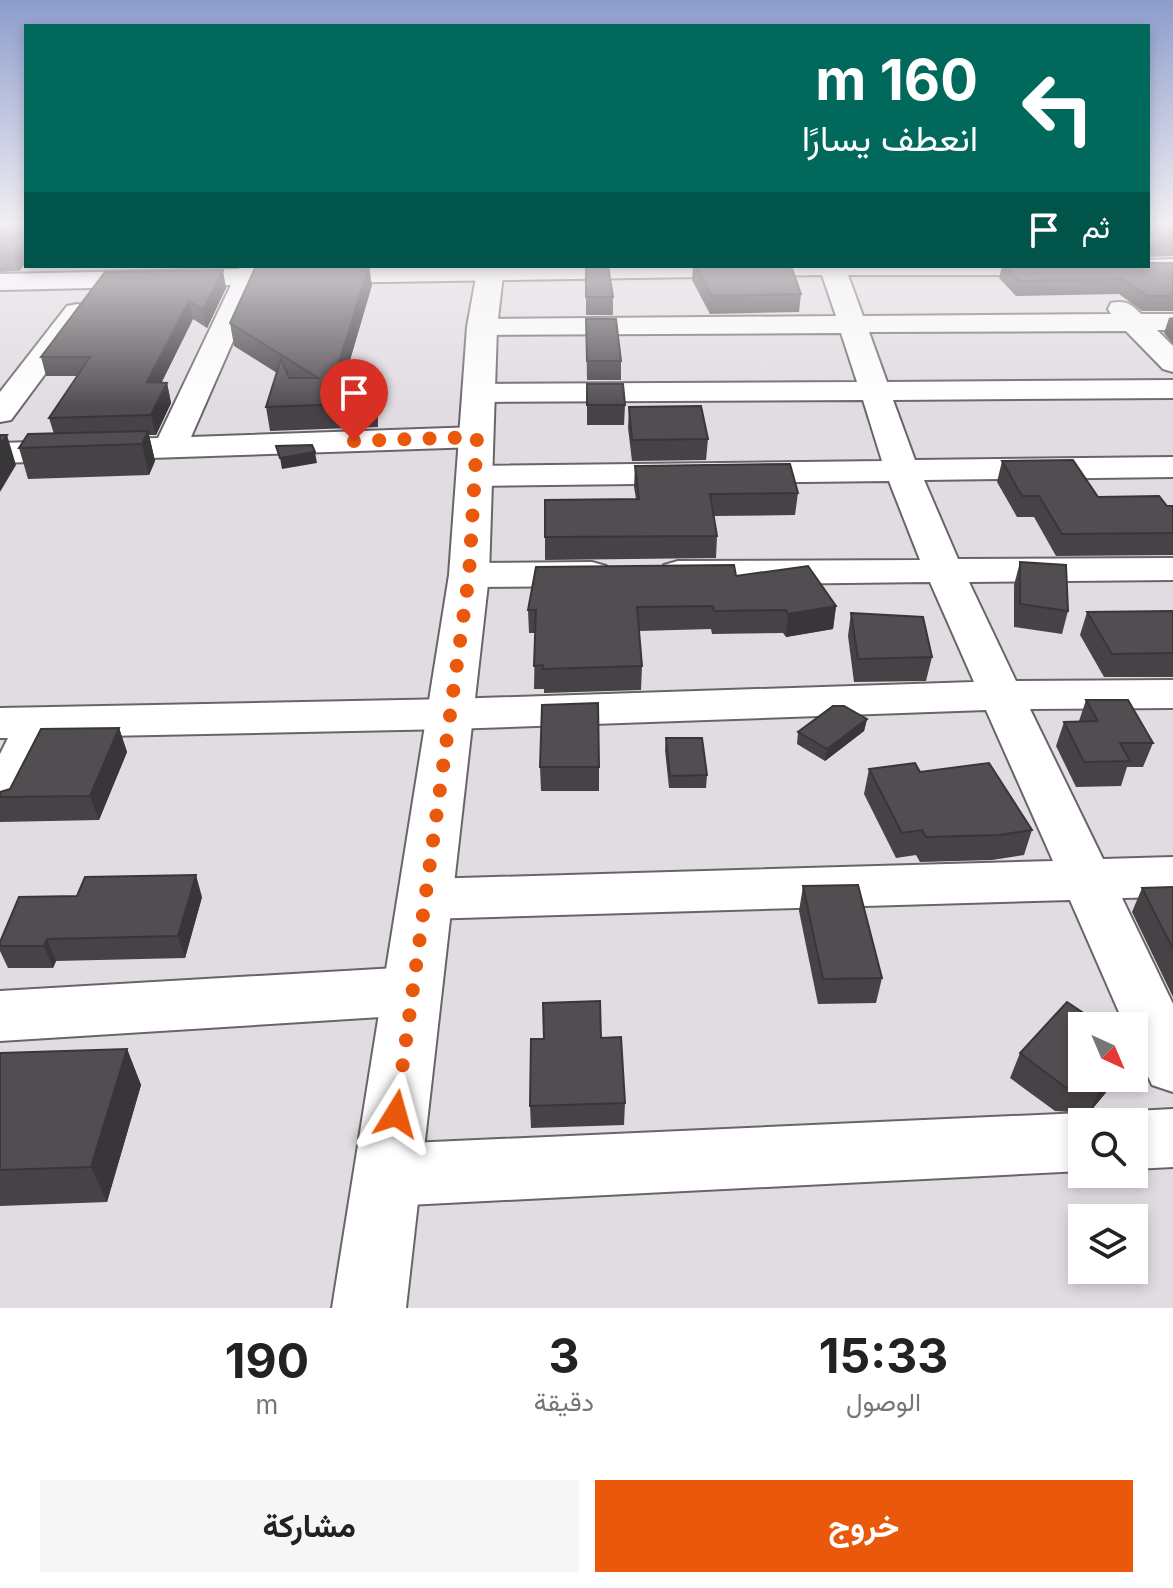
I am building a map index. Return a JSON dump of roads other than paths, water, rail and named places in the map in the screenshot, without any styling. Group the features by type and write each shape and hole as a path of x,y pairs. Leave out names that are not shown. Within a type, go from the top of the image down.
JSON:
{"main road":[{"path":"369,1308 469,575 482,327 489,285"}],"street":[{"path":"0,413 97,285"},
{"path":"170,448 245,285"},
{"path":"838,285 902,470 944,571 1173,1066"},
{"path":"1099,285 1173,363"},
{"path":"482,327 1173,322"},
{"path":"0,453 477,435 874,391 1173,389"},
{"path":"477,435 902,470 1173,467"},
{"path":"469,575 1173,569"},
{"path":"0,800 19,722 451,714 1002,695 1173,694"},
{"path":"426,899 1173,877"},
{"path":"0,1016 413,991"},
{"path":"1148,1139 1173,1138"},
{"path":"388,1175 1068,1143"}]}
